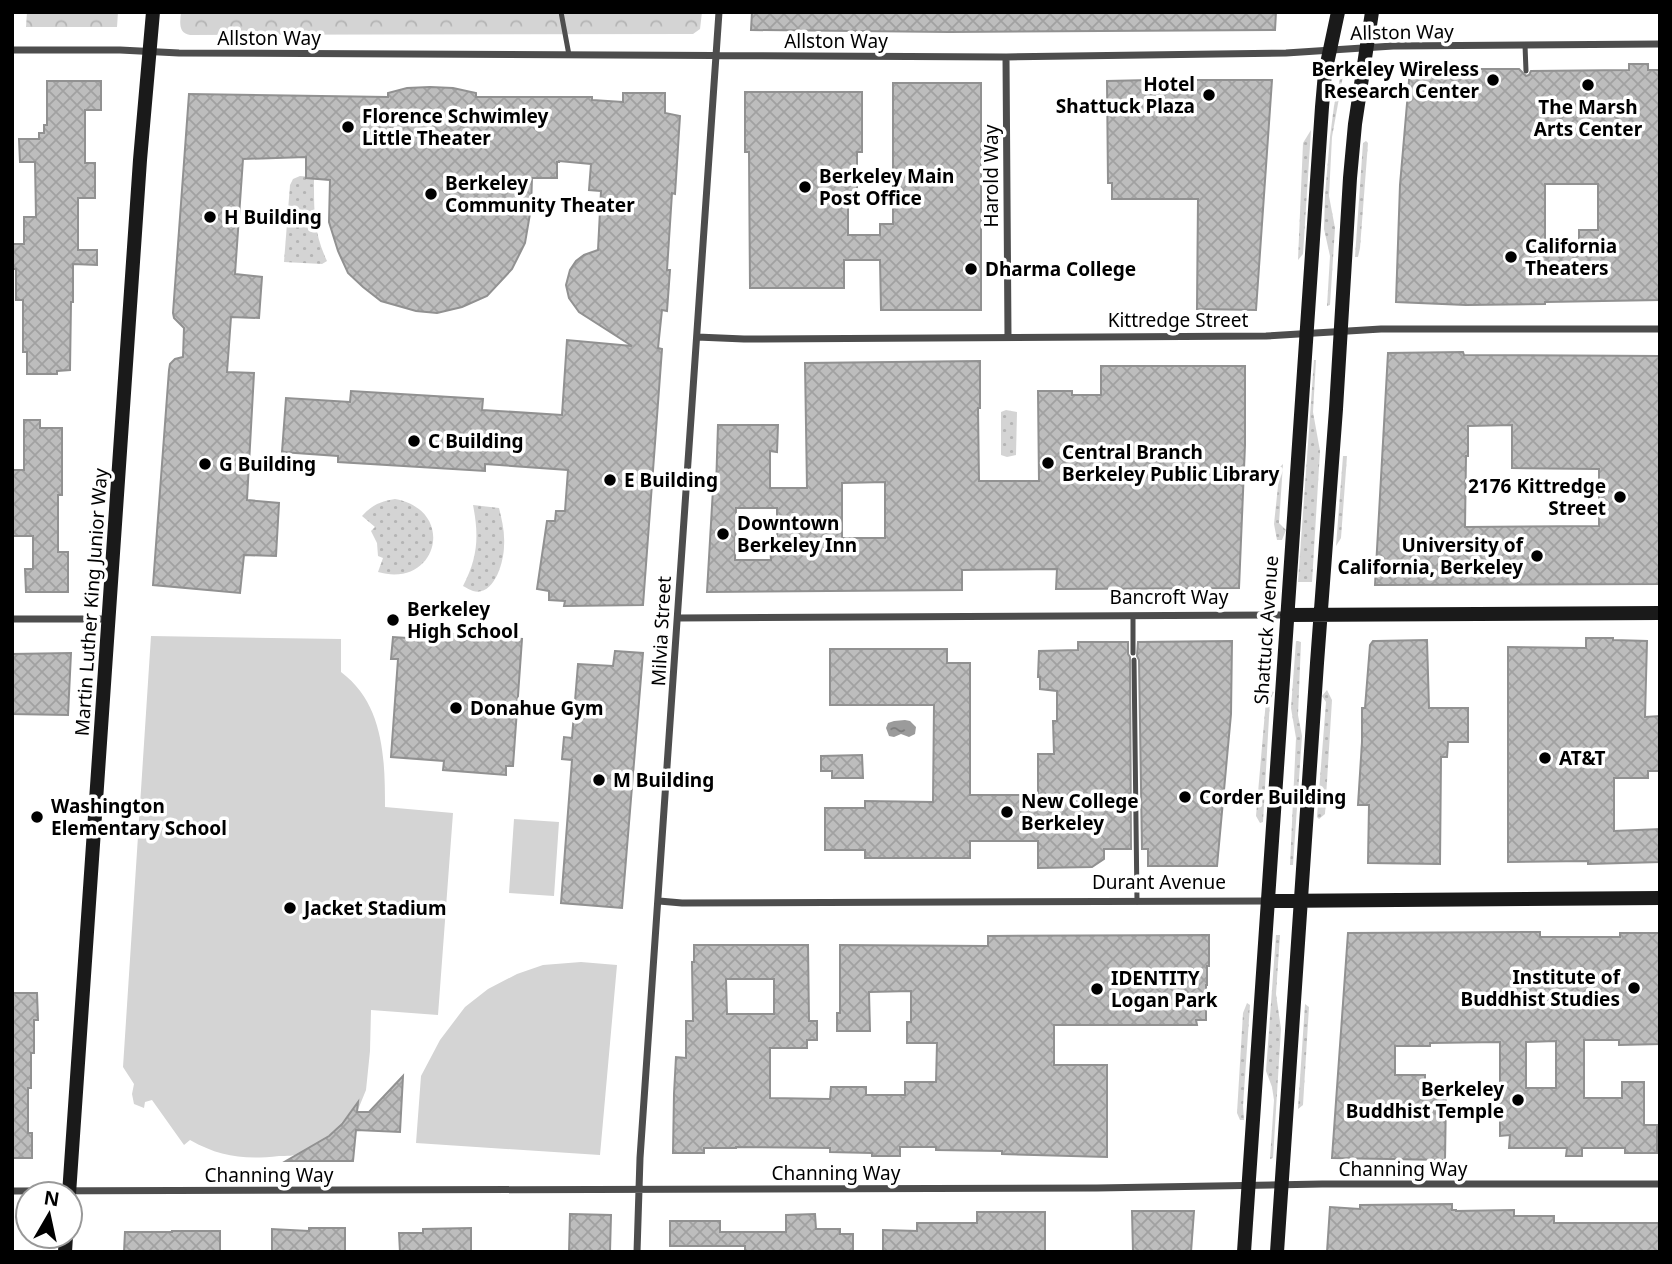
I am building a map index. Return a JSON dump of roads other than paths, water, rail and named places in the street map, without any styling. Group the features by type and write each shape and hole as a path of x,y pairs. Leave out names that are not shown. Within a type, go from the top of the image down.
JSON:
{"main road":[{"name":"Martin Luther King Junior Way","path":"70,1180 153,12"},
{"name":"Shattuck Avenue","path":"1244,1252 1322,107 1325,73 1338,12"},
{"path":"1277,1252 1355,124 1372,12"},
{"name":"Bancroft Way","path":"1287,615 1660,613"},
{"name":"Durant Avenue","path":"1268,901 1660,898"}],"street":[{"name":"Milvia Street","path":"637,1252 640,1158 719,12"},
{"name":"Allston Way","path":"12,50 1006,57 1286,53 1393,46 1660,44"},
{"name":"Harold Way","path":"1006,57 1008,336"},
{"name":"Kittredge Street","path":"697,337 755,339 1266,336 1381,329 1660,329"},
{"name":"Bancroft Way","path":"678,618 1287,615"},
{"path":"12,619 109,619"},
{"name":"Durant Avenue","path":"659,901 1268,901"},
{"name":"Channing Way","path":"84,1192 1660,1184"}],"lane":[{"path":"561,12 569,55"},
{"path":"1525,45 1526,71"},
{"path":"1133,616 1133,653"},
{"path":"1134,660 1137,902"}],"water":[{"path":"905,720 916,727 915,734 909,737 901,734 889,736 886,728 888,723"}],"place":[{"name":"Berkeley Wireless Research Center","path":"1493,80"},
{"name":"The Marsh Arts Center","path":"1588,85"},
{"name":"Hotel Shattuck Plaza","path":"1209,95"},
{"name":"Florence Schwimley Little Theater","path":"348,127"},
{"name":"Berkeley Main Post Office","path":"805,187"},
{"name":"Berkeley Community Theater","path":"431,194"},
{"name":"H Building","path":"210,217"},
{"name":"California Theaters","path":"1511,257"},
{"name":"Dharma College","path":"971,269"},
{"name":"C Building","path":"414,441"},
{"name":"Central Branch Berkeley Public Library","path":"1048,463"},
{"name":"G Building","path":"205,464"},
{"name":"E Building","path":"610,480"},
{"name":"2176 Kittredge Street","path":"1620,497"},
{"name":"Downtown Berkeley Inn","path":"723,534"},
{"name":"University of California, Berkeley","path":"1537,556"},
{"name":"Berkeley High School","path":"393,620"},
{"name":"Donahue Gym","path":"456,708"},
{"name":"AT&T","path":"1545,758"},
{"name":"M Building","path":"599,780"},
{"name":"Corder Building","path":"1185,797"},
{"name":"New College Berkeley","path":"1007,812"},
{"name":"Washington Elementary School","path":"37,817"},
{"name":"Jacket Stadium","path":"290,908"},
{"name":"Institute of Buddhist Studies","path":"1634,988"},
{"name":"IDENTITY Logan Park","path":"1097,989"},
{"name":"Berkeley Buddhist Temple","path":"1518,1100"}]}
